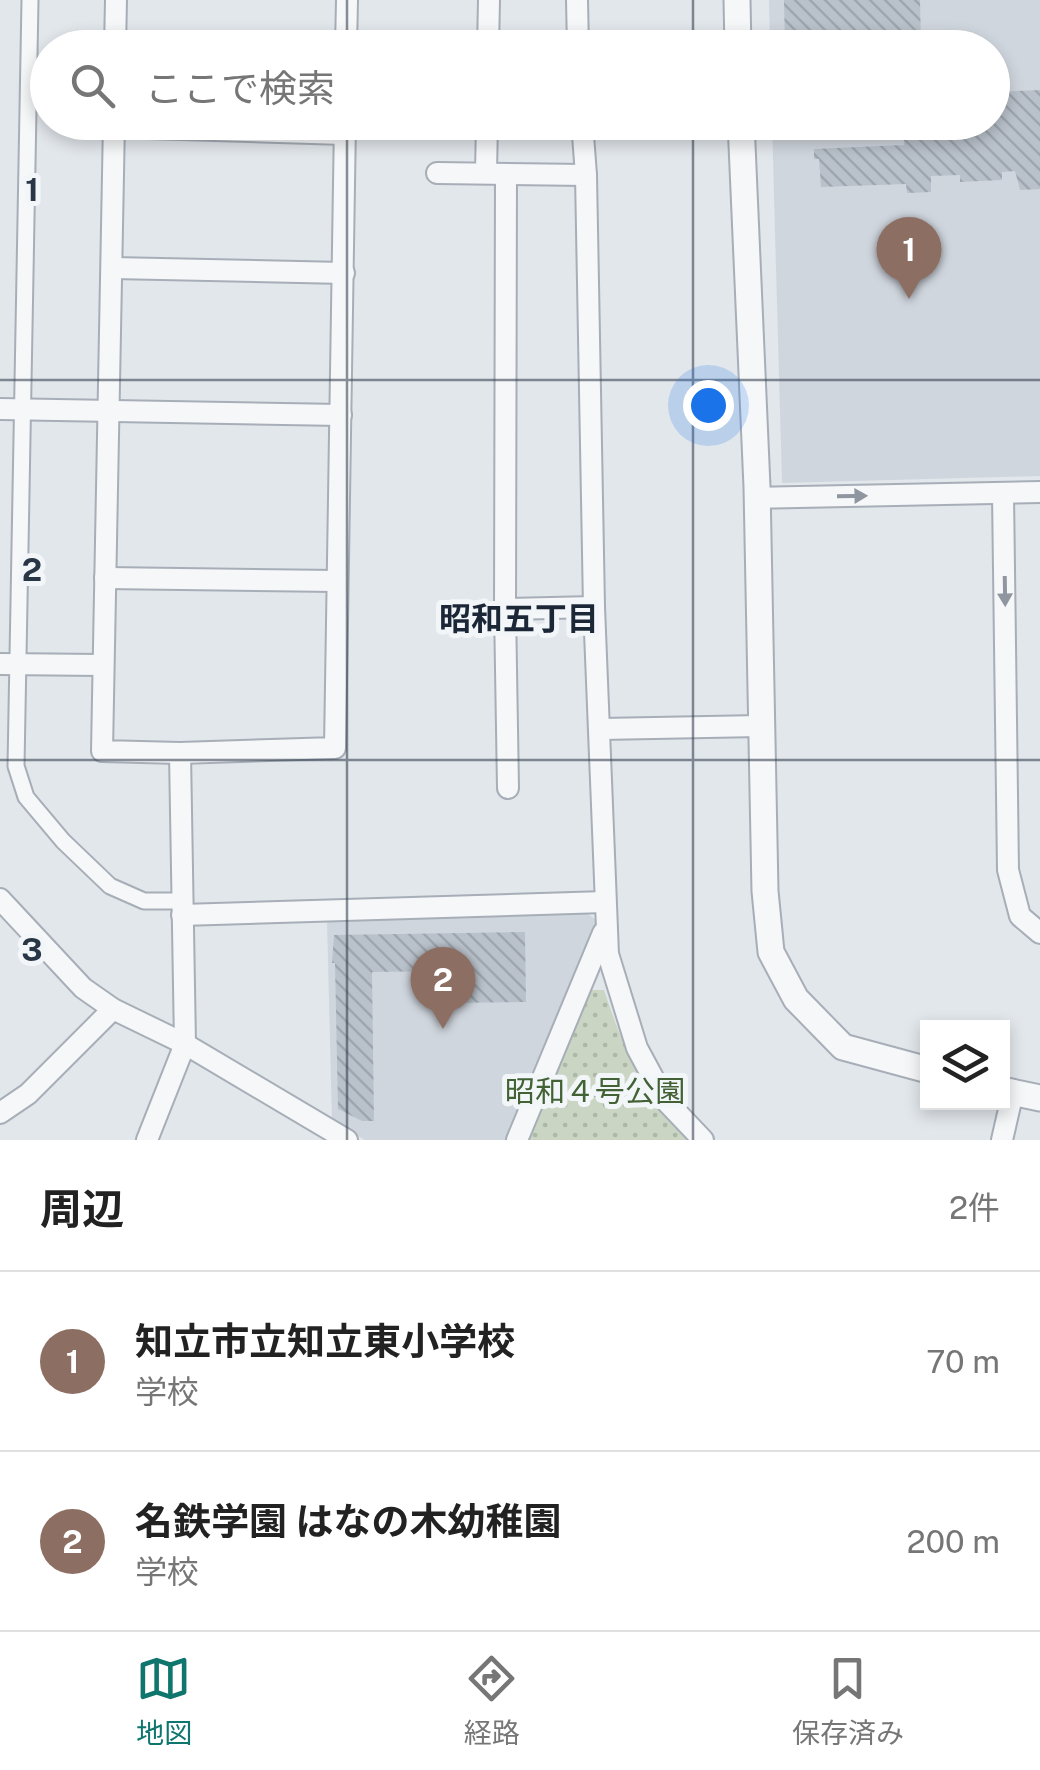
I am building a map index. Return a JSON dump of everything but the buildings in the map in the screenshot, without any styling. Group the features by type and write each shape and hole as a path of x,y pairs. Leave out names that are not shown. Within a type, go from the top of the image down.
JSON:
{"street":[{"path":"30,0 10,409 9,664 16,766 26,797 63,841 110,886 144,900 181,908 605,902"},
{"path":"115,30 116,0"},
{"path":"346,30 347,0"},
{"path":"488,30 489,0"},
{"path":"577,0 578,30"},
{"path":"736,0 737,30"},
{"path":"114,140 102,751 180,753 335,748 344,140"},
{"path":"490,140 496,174 508,788"},
{"path":"583,140 606,926 612,970 637,1048 666,1100 703,1140"},
{"path":"741,140 765,891 772,952 796,998 844,1047 920,1068"},
{"path":"437,172 586,175"},
{"path":"113,268 344,273"},
{"path":"10,409 341,415"},
{"path":"755,498 1040,492"},
{"path":"1004,494 1008,870 1020,916 1040,933"},
{"path":"105,578 337,582"},
{"path":"504,609 594,607"},
{"path":"9,664 102,665"},
{"path":"601,728 760,726"},
{"path":"147,1140 184,1044 180,753"},
{"path":"0,899 83,988 113,1009 184,1044 347,1140"},
{"path":"517,1140 606,926"},
{"path":"0,1113 28,1094 113,1009"},
{"path":"1010,1091 1040,1098"},
{"path":"1002,1140 1006,1110"}],"shaded area":[{"path":"769,0 1040,0 1040,476 782,483 772,140 1010,140 1010,30 770,30"},
{"path":"588,914 596,920 595,937 510,1140 365,1140 332,1121 327,920"}],"green space":[{"name":"昭和４号公園","path":"589,990 604,990 637,1071 660,1107 689,1140 524,1140"}],"place":[{"name":"知立市立知立東小学校","path":"909,299"},
{"name":"名鉄学園 はなの木幼稚園","path":"443,1029"}],"district":[{"name":"昭和五丁目","path":"519,619"}]}
